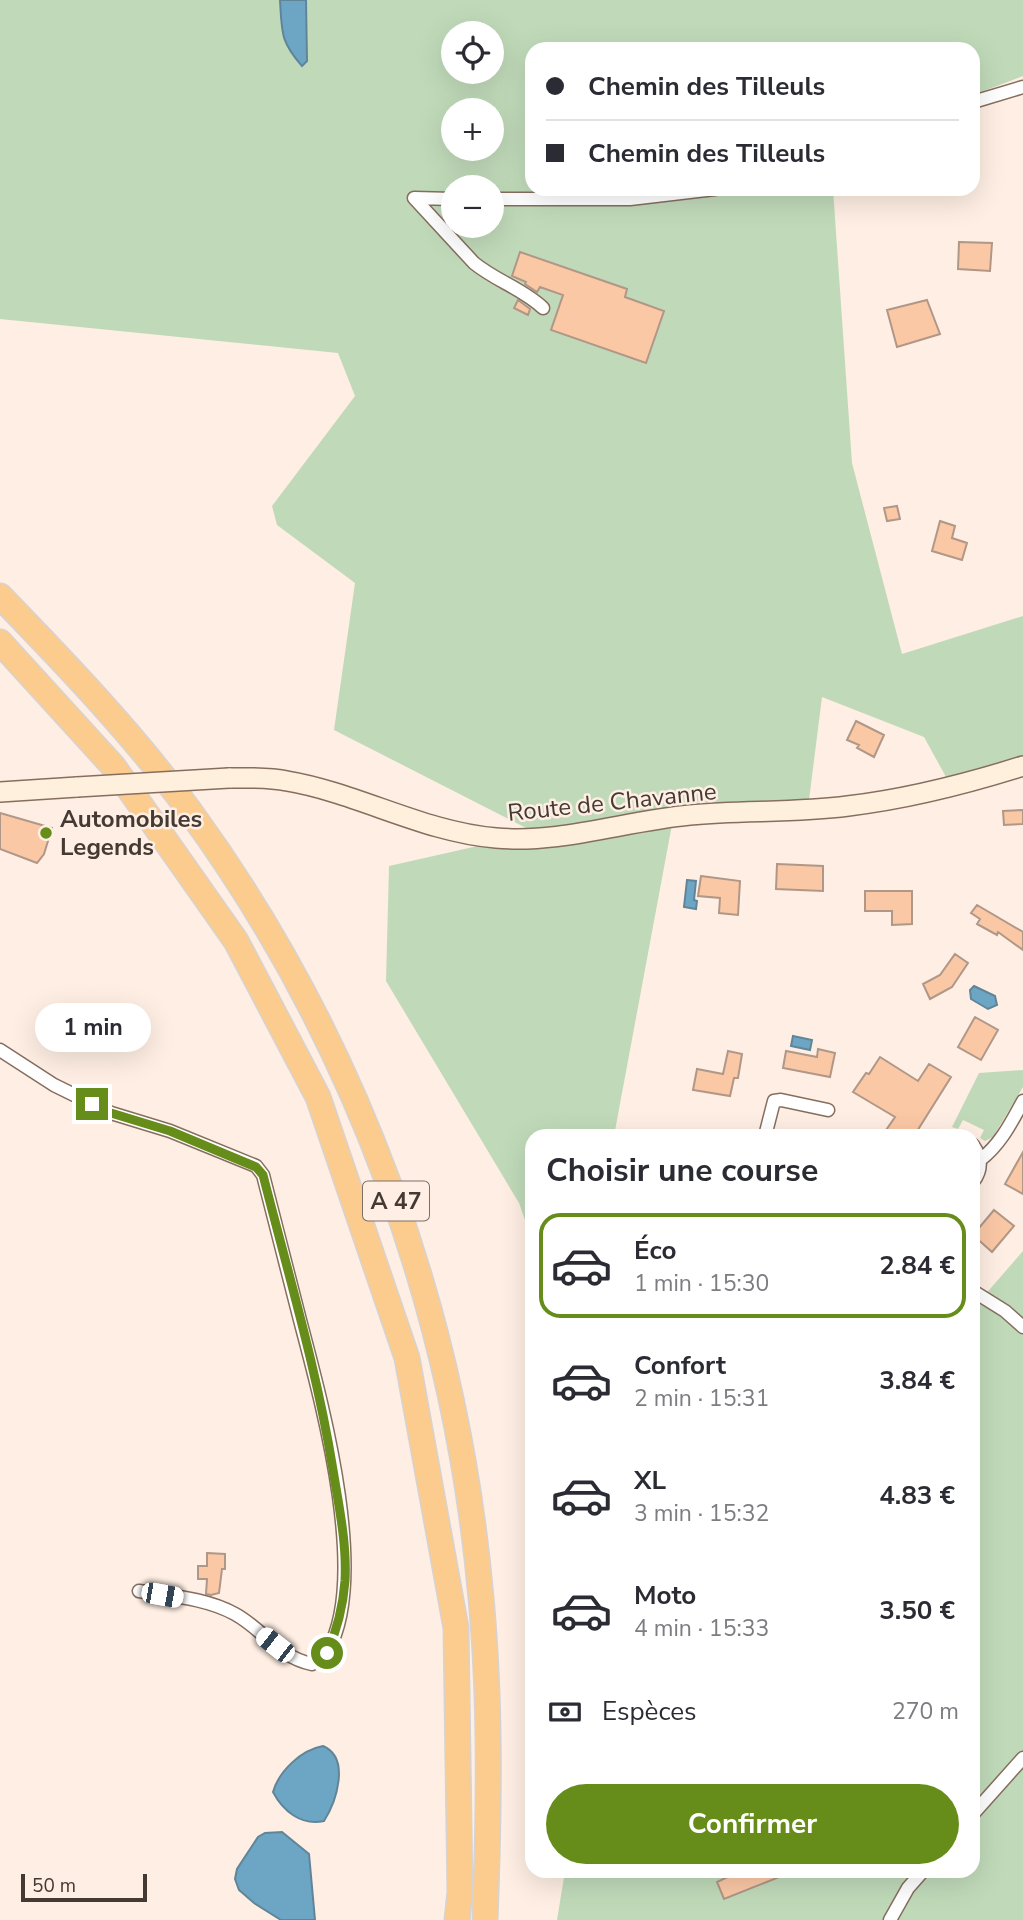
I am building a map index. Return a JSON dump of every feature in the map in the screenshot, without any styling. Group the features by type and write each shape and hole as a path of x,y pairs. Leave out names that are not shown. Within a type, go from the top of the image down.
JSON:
{"highway":[{"name":"A 47","path":"0,596 142,750 222,857 262,921 318,1022 351,1087 377,1150 426,1296 455,1413 469,1492 481,1597 486,1675 489,1776 485,1920"},
{"name":"A 47","path":"0,642 113,766 236,940 318,1097 407,1358 456,1628 460,1892 457,1920"}],"main road":[{"name":"Route de Chavanne","path":"0,792 257,777 315,787 450,830 485,837 523,840 690,815 847,806 898,799 1023,766"}],"street":[{"path":"980,100 1023,88"},
{"path":"504,200 630,199 656,196"},
{"path":"441,199 414,198 441,227"},
{"path":"451,238 485,272 532,297 544,308"},
{"path":"0,1050 54,1085 111,1113 170,1131 256,1167 263,1175 320,1397 345,1553 345,1583 338,1626 327,1653 313,1664 295,1660 236,1615 209,1603 139,1591"},
{"path":"767,1129 774,1101 781,1100 828,1110"},
{"path":"980,1168 980,1160 993,1150 1023,1101"},
{"path":"980,1295 1005,1311 1023,1327"},
{"path":"980,1806 1023,1758"},
{"path":"890,1920 917,1878"}],"green space":[{"path":"0,0 1023,0 1023,76 980,92 980,42 525,42 525,196 833,196 852,463 902,654 1023,616 1023,757 946,777 924,737 822,697 809,800 676,803 615,1129 525,1129 525,1220 519,1203 386,981 389,866 536,833 334,730 355,583 277,525 272,506 355,396 338,353 0,319"},
{"path":"1023,1070 1023,1087 993,1137 985,1141 980,1138 984,1130 963,1120 958,1129 952,1127 979,1073"},
{"path":"1023,1251 1023,1920 557,1920 564,1878 980,1878 980,1301"}],"water":[{"path":"280,0 306,0 307,61 302,66 286,43"},
{"path":"687,880 696,881 696,909 684,907"},
{"path":"974,986 995,996 997,1005 988,1009 971,999 970,990"},
{"path":"793,1036 812,1040 810,1050 791,1046"},
{"path":"323,1746 332,1752 339,1770 333,1803 324,1821 300,1819 287,1811 273,1792 280,1777 292,1763 307,1752"},
{"path":"282,1832 309,1854 315,1920 281,1920 239,1890 235,1879 237,1869 258,1837 265,1833"}],"building":[{"path":"959,242 992,243 990,271 958,269"},
{"path":"520,252 627,289 625,297 664,311 646,363 551,330 563,295 540,287 537,292 525,284 526,282 512,276"},
{"path":"518,300 530,309 528,315 514,308"},
{"path":"927,300 940,334 897,347 887,310"},
{"path":"897,506 900,519 887,521 884,508"},
{"path":"940,521 955,526 952,538 967,543 962,560 932,551"},
{"path":"856,721 884,735 874,757 857,748 859,745 847,740"},
{"path":"1023,810 1023,824 1004,825 1003,811"},
{"path":"0,813 52,828 44,854 37,863 0,849"},
{"path":"777,864 823,866 823,891 776,889"},
{"path":"701,876 740,881 738,915 719,913 720,898 698,896"},
{"path":"865,891 912,891 912,924 892,925 892,911 865,911"},
{"path":"977,905 1023,932 1023,950 998,932 997,935 977,924 980,919 971,913"},
{"path":"955,954 968,963 952,987 930,999 923,984 940,975"},
{"path":"975,1017 998,1030 981,1060 958,1047"},
{"path":"818,1049 835,1053 830,1077 783,1068 786,1051 817,1057"},
{"path":"728,1051 742,1054 738,1078 734,1078 730,1096 693,1090 697,1069 723,1074"},
{"path":"880,1057 918,1081 929,1064 951,1077 918,1129 887,1129 895,1117 853,1092 866,1073 869,1074"},
{"path":"1023,1152 1023,1194 1005,1184"},
{"path":"994,1210 1014,1226 992,1252 980,1241 980,1227"},
{"path":"207,1553 225,1554 225,1569 222,1569 219,1593 211,1595 206,1594 207,1579 198,1579 198,1566 207,1566"},
{"path":"725,1878 776,1878 724,1899 717,1882"}],"place":[{"name":"Automobiles Legends","path":"46,833"}],"route":[{"path":"92,1104 111,1113 170,1131 256,1167 263,1175 323,1410 341,1517 345,1583 338,1626 327,1653"}]}
